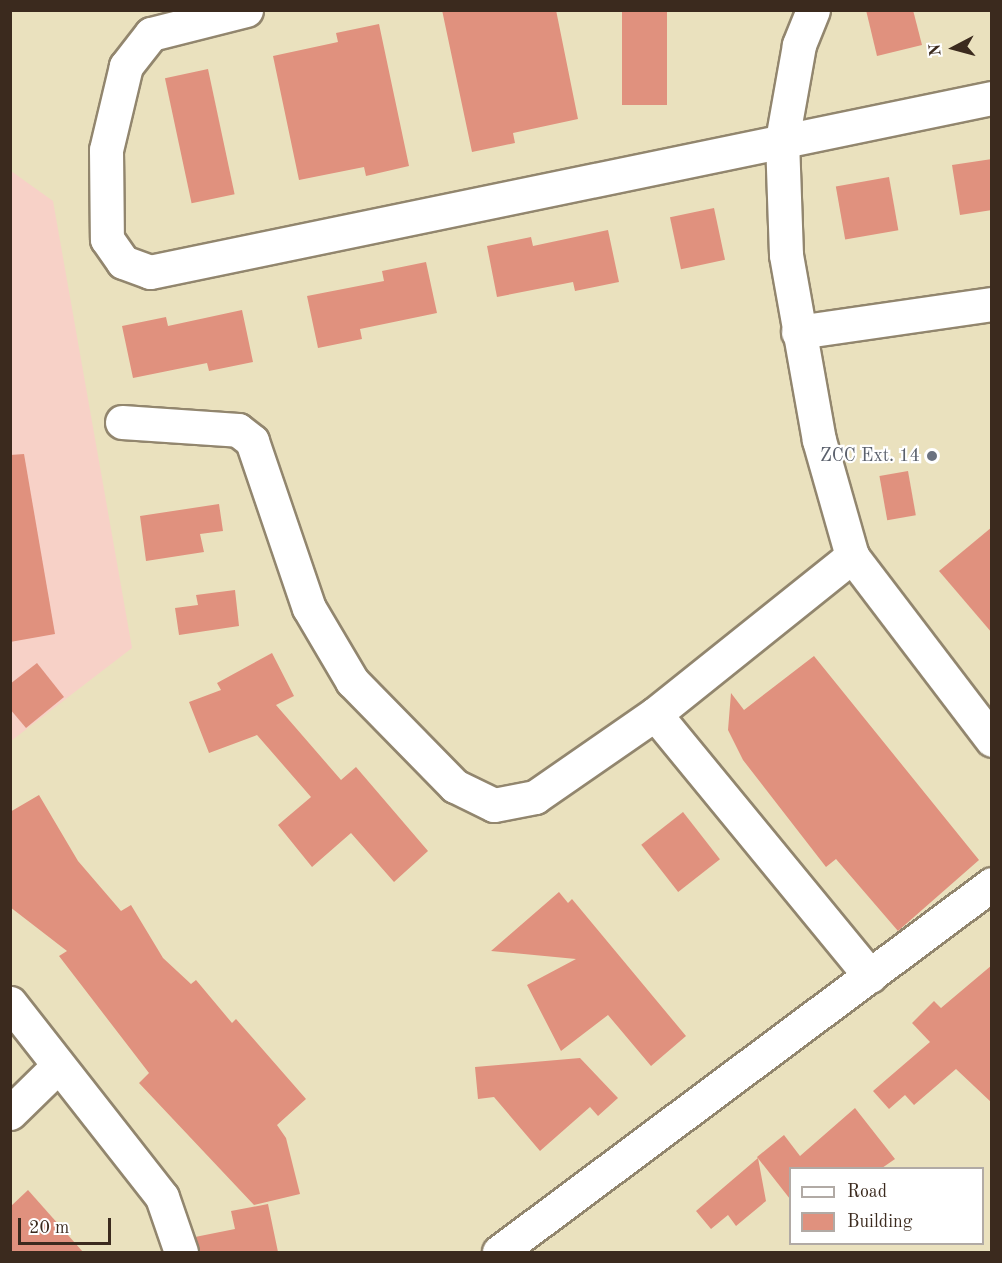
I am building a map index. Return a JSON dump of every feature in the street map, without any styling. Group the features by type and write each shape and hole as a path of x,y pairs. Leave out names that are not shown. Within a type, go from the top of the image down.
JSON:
{"street":[{"path":"246,10 151,34 126,66 106,150 107,239 123,262 150,272 992,98"},
{"path":"813,10 799,45 782,140 786,255 819,440 852,556 992,740"},
{"path":"798,332 992,304"},
{"path":"122,422 238,430 252,441 309,608 352,681 455,786 494,805 535,797 655,714 852,556"},
{"path":"655,714 870,976"},
{"path":"499,1252 992,884"},
{"path":"10,1003 162,1197 182,1252"},
{"path":"10,1113 58,1066"}],"shaded area":[{"path":"11,171 53,201 132,648 11,741"}],"building":[{"path":"442,10 556,10 578,119 513,133 515,143 472,152"},
{"path":"622,10 667,10 667,105 622,105"},
{"path":"866,10 913,10 922,45 877,56"},
{"path":"379,24 409,166 366,176 364,167 299,180 273,56 338,42 336,33"},
{"path":"208,69 235,194 192,203 165,78"},
{"path":"992,159 992,210 960,215 952,165"},
{"path":"889,177 898,230 845,240 836,186"},
{"path":"714,208 725,260 681,269 670,217"},
{"path":"608,230 619,282 575,291 573,282 497,297 487,246 531,237 533,246"},
{"path":"426,262 437,313 360,329 362,339 318,348 307,296 384,281 382,271"},
{"path":"242,310 253,362 209,371 207,363 133,378 122,326 166,317 168,326"},
{"path":"24,454 55,634 10,642 10,455"},
{"path":"908,471 916,515 887,520 879,476"},
{"path":"219,504 223,531 200,534 204,552 146,561 140,516"},
{"path":"992,527 992,633 939,571"},
{"path":"235,590 239,626 179,635 175,608 198,605 196,595"},
{"path":"272,653 294,696 276,705 341,780 356,767 428,851 394,882 351,833 312,867 278,825 311,797 257,735 209,753 189,702 221,690 217,683"},
{"path":"814,656 979,860 898,931 836,859 826,867 743,760 728,730 731,693 744,710"},
{"path":"37,663 64,697 26,728 10,709 10,684"},
{"path":"39,795 78,861 121,911 131,905 163,958 191,984 196,980 232,1023 236,1019 306,1099 277,1125 286,1138 300,1194 254,1205 139,1083 149,1073 59,956 67,951 10,907 10,812"},
{"path":"683,812 720,859 678,892 641,845"},
{"path":"559,892 568,903 572,899 686,1036 651,1066 608,1015 561,1051 527,985 576,959 491,951"},
{"path":"992,965 992,1103 956,1069 914,1105 905,1095 889,1109 873,1091 930,1042 912,1023 934,1001 941,1008"},
{"path":"580,1058 618,1098 598,1116 590,1107 540,1151 494,1097 478,1099 475,1067"},
{"path":"855,1108 895,1159 883,1167 789,1167 789,1198 757,1157 784,1135 800,1156"},
{"path":"758,1158 766,1201 736,1226 728,1215 711,1229 696,1211"},
{"path":"28,1190 83,1252 10,1252 10,1207"},
{"path":"268,1204 278,1252 199,1252 195,1237 235,1229 231,1211"}],"place":[{"name":"ZCC Ext. 14","path":"932,456"}]}
